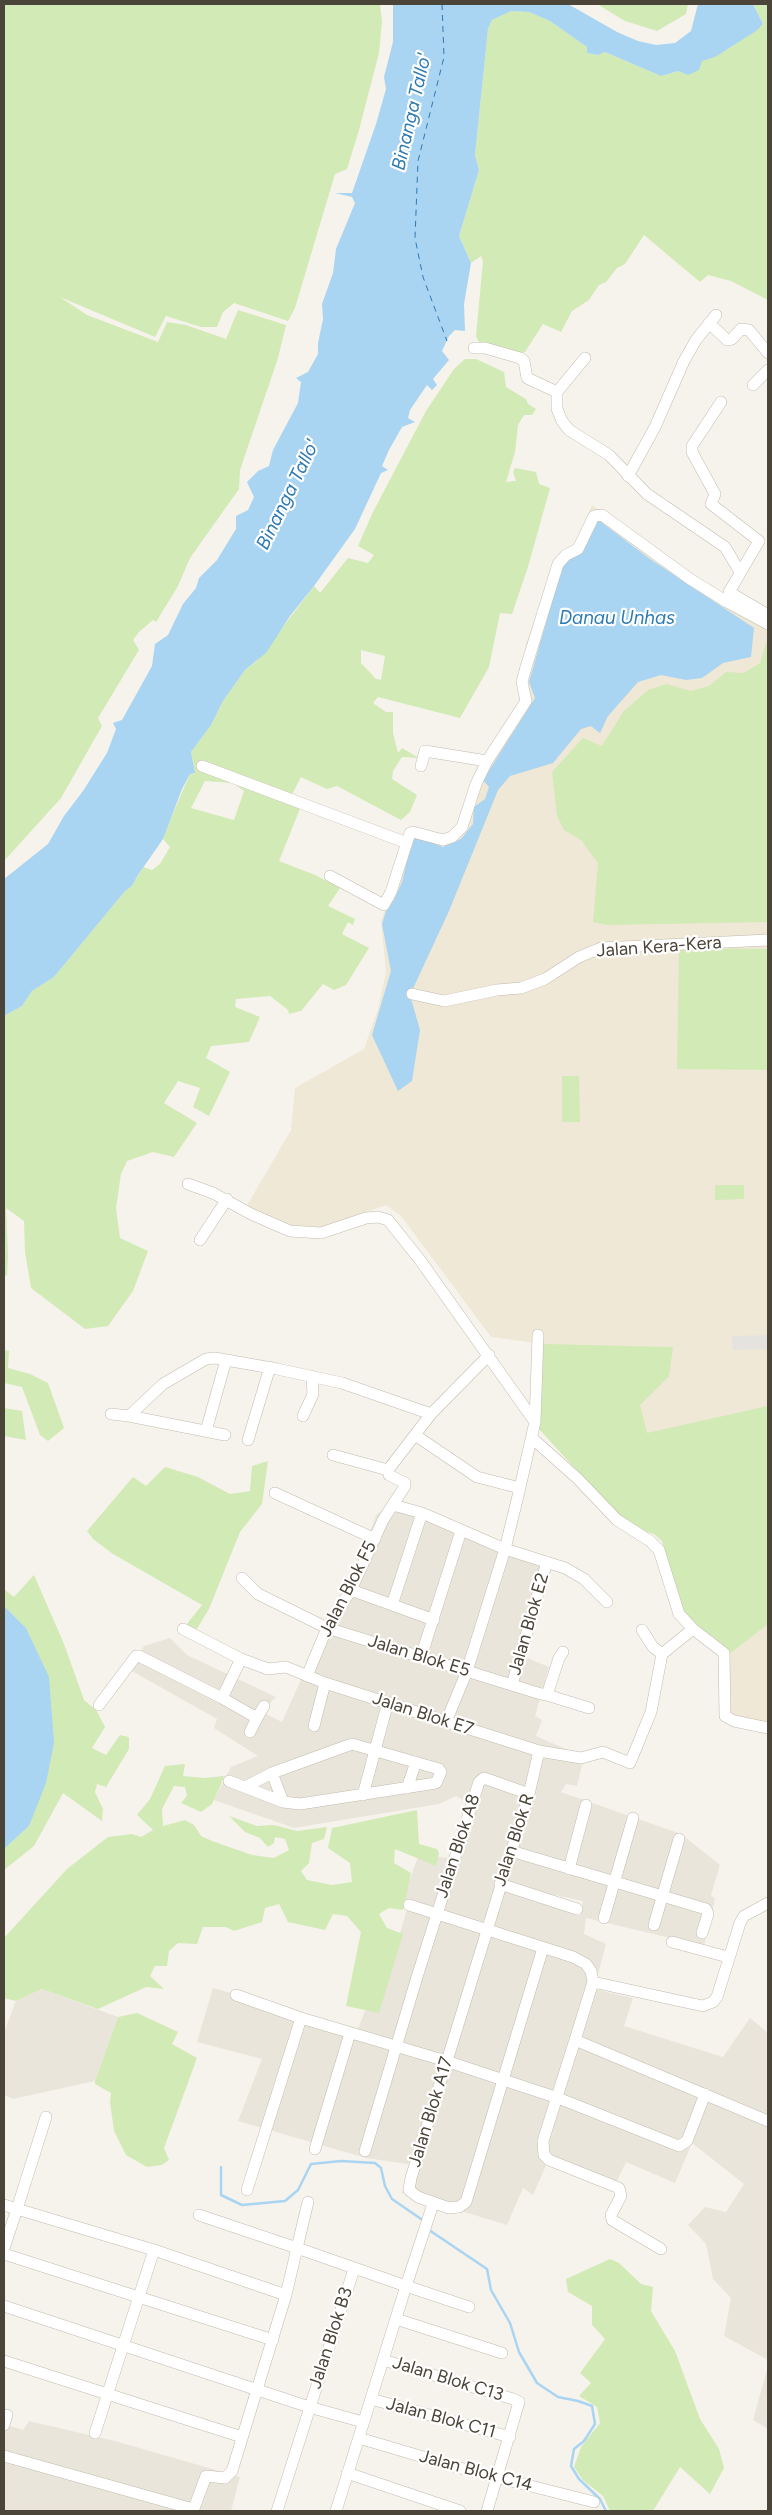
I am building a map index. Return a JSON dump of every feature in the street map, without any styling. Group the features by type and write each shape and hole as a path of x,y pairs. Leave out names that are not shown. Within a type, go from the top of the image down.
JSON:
{"street":[{"path":"628,476 655,427 684,361 696,340 712,319 727,340 732,339 740,329 749,330 768,353"},
{"path":"474,348 485,348 520,358 524,361 528,378 557,392"},
{"path":"585,358 557,392 558,414 569,430 600,448 647,494 725,547 740,572"},
{"path":"752,385 768,370"},
{"path":"721,402 691,449 715,494 712,504 759,541 729,592 768,614"},
{"path":"330,876 384,905 391,892 409,835 413,832 443,840 452,838 462,827 476,784 487,761 526,701 522,682 558,564 566,555 578,549 594,516 602,516 690,579 768,624"},
{"path":"420,766 425,751 487,761"},
{"path":"202,766 406,843"},
{"name":"Jalan Kera-Kera","path":"412,994 444,1001 497,990 521,988 545,979 579,957 601,948 768,940"},
{"path":"188,1184 226,1199 251,1214 290,1231 321,1233 366,1218 378,1217 388,1220 420,1260 535,1422"},
{"path":"200,1240 226,1199"},
{"path":"446,1722 466,1671 505,1549 532,1438 535,1422 538,1335"},
{"path":"333,1455 388,1470 431,1414 489,1355"},
{"path":"129,1416 163,1384 206,1359 270,1367 342,1383 431,1414"},
{"path":"206,1431 226,1360"},
{"path":"248,1440 270,1367"},
{"path":"303,1416 313,1394 312,1376"},
{"path":"111,1414 225,1435"},
{"path":"415,1435 477,1477 520,1488"},
{"path":"532,1438 578,1479 617,1520 650,1541 658,1550 679,1614 692,1629 724,1653 725,1716 734,1721 768,1728"},
{"name":"Jalan Blok F5","path":"307,1676 327,1628 351,1590 375,1539 404,1488 405,1483 389,1475 388,1470"},
{"path":"275,1493 375,1539"},
{"path":"394,1505 422,1513 505,1549 578,1574 607,1602"},
{"path":"392,1605 422,1513"},
{"path":"421,1657 461,1531"},
{"name":"Jalan Blok E2","path":"512,1685 547,1562"},
{"name":"Jalan Blok E5","path":"242,1578 258,1594 327,1628 589,1708"},
{"path":"351,1590 434,1620"},
{"name":"Jalan Blok E7","path":"183,1629 241,1659 268,1669 286,1666 325,1683 539,1751 581,1758 603,1752 625,1762 632,1763 651,1712 662,1654"},
{"path":"642,1630 653,1647 662,1654 692,1629"},
{"path":"547,1695 559,1658 563,1652"},
{"path":"99,1705 132,1659 139,1656 257,1718"},
{"path":"222,1698 241,1659"},
{"path":"314,1726 325,1683"},
{"path":"364,1789 388,1702"},
{"path":"250,1732 264,1706"},
{"path":"228,1781 283,1802 300,1804 336,1798 364,1789 408,1788 436,1784 441,1772 439,1769 376,1749 350,1744 272,1774 245,1787"},
{"name":"Jalan Blok R","path":"454,2036 529,1794 539,1751"},
{"path":"408,1788 416,1762"},
{"path":"272,1774 283,1802"},
{"name":"Jalan Blok A8","path":"365,2151 437,1913 480,1780 484,1778 529,1794"},
{"path":"569,1869 586,1805"},
{"path":"604,1918 633,1818"},
{"path":"654,1925 680,1839"},
{"path":"511,1851 706,1909 708,1914 702,1933"},
{"path":"500,1884 577,1909"},
{"path":"593,1982 703,2006 714,2002 728,1957 744,1916 768,1903"},
{"path":"409,1905 573,1957 586,1964 591,1970 593,1982 543,2141 544,2155 549,2160 619,2188 621,2196 611,2215 612,2220 661,2249"},
{"path":"672,1942 728,1957"},
{"path":"336,2511 406,2286 434,2204 455,2208 466,2202 543,1948"},
{"path":"236,1995 301,2018 396,2048 446,2061 558,2098 679,2146 687,2142 706,2094"},
{"path":"247,2190 301,2018"},
{"path":"315,2149 350,2033"},
{"name":"Jalan Blok A17","path":"434,2204 418,2197 409,2190 454,2036"},
{"path":"575,2040 768,2119"},
{"path":"4,2248 46,2117"},
{"path":"4,2456 193,2510 206,2476 225,2478 230,2475 286,2295 308,2202"},
{"path":"4,2204 154,2250 286,2295"},
{"path":"199,2215 469,2307"},
{"path":"95,2433 109,2396 154,2250"},
{"path":"4,2254 273,2340"},
{"name":"Jalan Blok B3","path":"277,2511 354,2269"},
{"path":"4,2306 309,2407 363,2422"},
{"path":"396,2319 502,2353"},
{"name":"Jalan Blok C13","path":"383,2360 513,2398 520,2404 510,2437"},
{"path":"4,2362 242,2437"},
{"name":"Jalan Blok C11","path":"371,2399 510,2437"},
{"path":"487,2511 499,2478 510,2437"},
{"name":"Jalan Blok C14","path":"359,2438 390,2449 594,2502"},
{"path":"348,2473 460,2511"}],"shaded area":[{"path":"592,505 692,576 768,619 768,1723 736,1717 728,1713 728,1655 714,1637 703,1632 683,1614 662,1541 654,1534 636,1529 543,1344 491,1337 401,1216 386,1205 315,1230 297,1229 246,1207 291,1130 295,1088 364,1049 378,1009 386,973 381,921 410,838 443,837 457,828 467,805 471,782 485,755 500,730 524,700 520,674 526,644 556,561 562,552 575,544"},
{"path":"768,1335 768,1349 733,1350 732,1336"},
{"path":"393,1502 548,1562 518,1654 549,1667 535,1716 542,1720 536,1736 584,1757 577,1786 566,1784 561,1792 681,1834 720,1865 711,1895 715,1899 704,1946 586,1918 584,1934 606,1944 594,1989 633,1998 624,2026 723,2057 750,2018 768,2033 768,2360 724,2336 731,2298 713,2279 706,2244 688,2225 705,2207 726,2212 744,2184 692,2143 675,2183 626,2162 614,2187 547,2163 533,2195 523,2188 507,2225 402,2193 411,2162 407,2164 366,2158 238,2121 262,2059 197,2042 213,1988 358,2029 370,1998 380,2000 408,1906 402,1901 419,1854 448,1858 468,1803 456,1796 439,1804 294,1828 214,1800 231,1767 258,1756 214,1728 217,1719 130,1670 144,1646 170,1638 187,1655 276,1697 266,1707 264,1713 282,1722 306,1668 352,1585 376,1515","holes":["550,1894 583,1901 580,1916 547,1904"]},
{"path":"42,1989 118,2017 95,2081 13,2099 4,2095 4,2032 16,2001"},
{"path":"768,2366 768,2429 753,2420"},
{"path":"29,2421 115,2441 240,2477 231,2511 4,2511 4,2424 23,2430"}],"green space":[{"path":"4,4 380,4 382,21 379,53 347,169 335,174 295,308 288,321 234,303 223,312 217,327 201,327 166,316 155,337 60,297 87,315 158,342 167,322 186,325 226,339 238,310 286,325 278,358 240,470 239,489 190,558 178,586 156,622 153,620 133,640 139,650 98,718 102,726 61,798 4,861"},
{"path":"597,4 688,4 686,14 657,31 625,21"},
{"path":"753,4 768,4 768,300 731,281 708,275 700,282 644,235 625,264 617,268 606,282 599,285 589,300 572,311 561,332 543,324 525,352 518,354 479,343 476,336 483,261 481,256 471,263 459,236 479,170 475,155 488,29 492,20 511,11 529,12 550,21 587,47 587,53 598,55 605,52 661,76 678,71 688,75 701,61 728,49 763,24"},
{"path":"465,359 476,359 504,372 506,387 526,399 528,404 536,409 532,415 524,415 518,425 515,452 506,482 516,481 513,472 515,468 536,472 539,484 550,488 528,567 512,614 500,613 489,667 460,718 378,697 373,703 386,712 393,712 393,733 398,753 402,748 419,758 402,757 393,771 392,779 417,795 410,812 401,820 337,786 327,789 301,777 289,800 301,806 279,861 315,875 340,888 328,906 355,919 353,925 348,922 342,934 369,948 346,985 334,990 323,984 301,1011 289,1014 288,1010 270,996 236,999 235,1007 260,1017 249,1042 211,1046 206,1058 230,1072 209,1116 193,1107 200,1088 178,1081 164,1103 197,1123 174,1157 153,1152 127,1161 121,1174 116,1208 120,1238 148,1251 133,1291 108,1326 85,1329 31,1288 25,1252 24,1221 6,1208 7,1276 4,1274 4,1016 22,1006 32,991 54,977 125,891 132,886 143,867 152,870 160,864 170,847 163,839 168,825 190,774 195,773 191,752 211,725 223,701 245,670 257,661 314,586 320,593 348,558 368,563 374,555 358,546 373,512 426,411 454,369","holes":["361,650 385,656 381,680 376,679 361,663","205,781 233,783 244,791 234,820 191,808"]},
{"path":"768,637 768,922 607,925 593,922 598,863 581,840 564,830 557,816 552,772 583,738 602,746 623,712 648,690 667,684 691,691 709,686 726,672 744,673 760,663"},
{"path":"679,948 768,949 768,1070 677,1069"},
{"path":"562,1076 579,1076 580,1122 562,1122"},
{"path":"715,1185 744,1185 744,1199 715,1200"},
{"path":"543,1344 673,1347 669,1376 640,1405 647,1433 768,1406 768,1624 728,1655 714,1637 703,1632 683,1614 662,1541 654,1534 636,1529 624,1522 538,1428"},
{"path":"4,1350 9,1351 8,1368 30,1374 48,1383 64,1428 48,1441 40,1435 22,1387 4,1383"},
{"path":"4,1408 22,1411 26,1440 4,1436"},
{"path":"268,1461 262,1504 240,1532 209,1609 192,1637 186,1625 202,1605 113,1554 93,1539 87,1531 133,1477 146,1486 165,1467 198,1477 230,1494 250,1491 252,1466"},
{"path":"34,1575 64,1644 84,1700 96,1710 105,1727 92,1748 106,1755 120,1735 129,1737 129,1749 106,1787 97,1784 95,1792 103,1809 102,1821 63,1793 34,1846 4,1870 4,1849 29,1826 50,1706 48,1677 26,1628 4,1606 4,1589 14,1597"},
{"path":"185,1764 183,1776 204,1778 224,1776 212,1804 201,1812 181,1803 187,1796 185,1787 174,1786 162,1809 163,1826 185,1820 194,1825 201,1836 212,1841 252,1855 274,1858 289,1850 285,1839 275,1837 274,1843 268,1847 260,1838 245,1832 229,1816 257,1826 274,1825 297,1831 327,1827 324,1839 312,1843 309,1863 301,1871 307,1880 332,1885 352,1882 350,1863 328,1848 332,1828 417,1810 419,1844 437,1849 439,1853 436,1866 395,1849 394,1863 411,1873 403,1910 389,1908 379,1914 387,1928 403,1934 379,2013 346,2006 361,1932 347,1916 333,1914 325,1930 288,1922 279,1904 265,1908 262,1922 234,1931 226,1927 203,1927 197,1944 178,1943 169,1951 167,1966 155,1966 150,1976 164,1989 146,1987 98,2009 42,1989 16,2001 4,1998 4,1938 67,1869 108,1837 132,1834 141,1837 153,1830 137,1815 150,1799 165,1766"},
{"path":"137,2013 178,2032 172,2044 197,2058 164,2148 169,2160 162,2165 147,2167 126,2155 114,2131 110,2102 111,2093 95,2084 118,2017"},
{"path":"610,2259 619,2263 641,2284 653,2287 651,2311 675,2351 700,2419 719,2449 724,2468 710,2494 680,2467 653,2511 610,2511 603,2496 583,2480 574,2467 581,2447 600,2423 597,2407 579,2396 591,2383 580,2373 605,2339 592,2325 592,2306 568,2292 566,2279"}],"water":[{"name":"Binanga Tallo'","path":"393,4 568,4 617,32 638,41 656,45 675,43 691,31 698,4 753,4 763,24 756,31 715,57 702,61 699,70 688,75 678,71 661,76 605,52 598,55 587,53 587,47 550,21 529,12 511,11 492,20 488,29 475,155 479,170 459,236 471,263 464,304 465,331 455,330 449,336 442,351 449,360 433,379 437,385 432,390 427,385 410,410 408,418 415,422 402,427 389,450 382,466 388,470 381,473 355,529 290,616 266,653 245,670 223,701 211,725 191,752 195,773 190,774 182,789 163,839 132,886 125,891 54,977 32,991 22,1006 4,1016 4,879 48,844 64,816 83,791 107,753 116,729 113,723 122,720 152,666 155,644 168,635 183,604 196,588 199,578 217,560 236,529 236,516 248,510 254,497 247,482 258,471 269,466 273,450 298,403 301,382 296,378 308,372 318,354 318,343 323,319 322,304 333,273 336,249 355,203 352,197 335,193 352,193 376,124 386,89 384,77 393,42"},
{"name":"Danau Unhas","path":"597,519 650,559 754,628 751,657 723,663 702,678 686,680 661,675 638,682 608,716 600,733 591,726 581,729 553,763 510,776 498,790 449,911 410,995 420,1030 412,1081 398,1091 372,1035 391,971 382,924 387,908 394,900 402,882 412,838 415,836 443,847 461,839 473,824 474,807 485,799 489,787 483,780 535,698 529,682 564,560"},
{"path":"4,1606 26,1628 49,1677 54,1743 46,1783 29,1826 4,1849"}],"waterway":[{"path":"221,2167 221,2195 242,2205 285,2201 298,2190 311,2164 341,2161 375,2163 381,2168 385,2186 392,2199 424,2221"},
{"path":"429,2230 487,2269 491,2290 510,2323 519,2352 537,2383 558,2397 592,2406 595,2424 584,2441 574,2449 571,2466 579,2479 600,2499 606,2511"}],"ferry route":[{"path":"442,4 444,57 418,161 415,238 423,277 447,341"}]}
